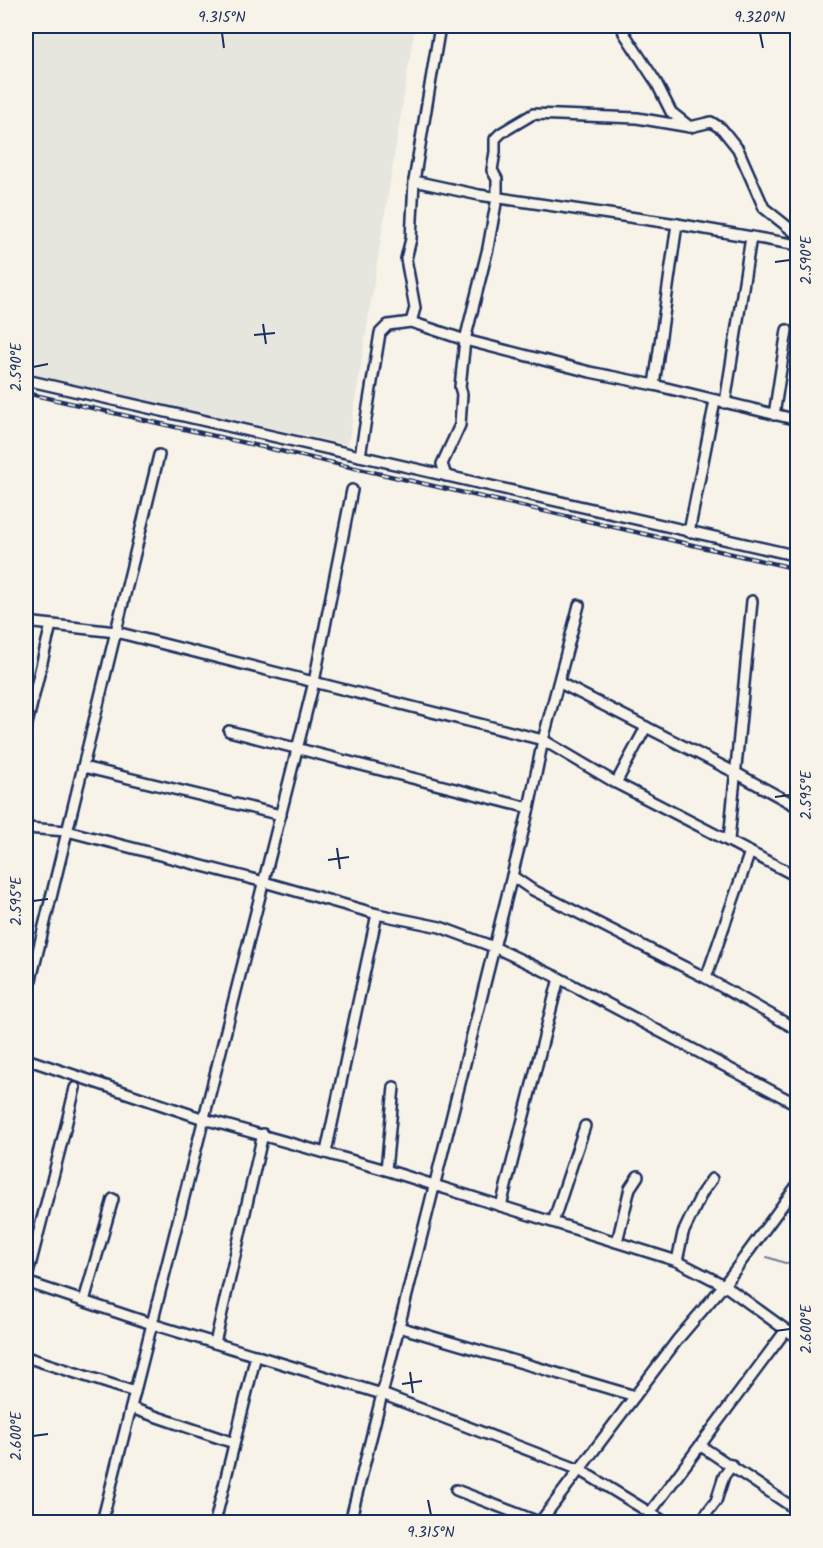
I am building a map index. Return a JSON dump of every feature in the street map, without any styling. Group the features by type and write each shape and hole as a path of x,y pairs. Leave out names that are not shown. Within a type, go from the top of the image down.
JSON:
{"street":[{"path":"411,322 416,308 406,259 411,239 414,182 440,26"},
{"path":"622,26 624,33 656,82 671,112 690,128"},
{"path":"446,476 442,464 460,425 462,394 460,387 465,340 488,248 497,198 497,179 492,170 495,139 501,133 533,114 637,118 690,128 711,122 723,129 738,149 764,208 798,235"},
{"path":"414,182 497,198 677,224 798,245"},
{"path":"654,385 677,224"},
{"path":"689,532 720,402 751,237"},
{"path":"360,456 380,333 388,325 411,322 465,340 590,372 798,420"},
{"path":"774,415 787,330"},
{"path":"26,380 798,556"},
{"path":"26,1000 159,455"},
{"path":"102,1522 314,682 352,490"},
{"path":"729,840 752,601"},
{"path":"350,1522 529,808 543,740 579,605"},
{"path":"26,622 116,632 543,740 616,783 798,876"},
{"path":"26,728 51,625"},
{"path":"560,683 798,807"},
{"path":"616,783 646,727"},
{"path":"229,731 529,808"},
{"path":"83,767 281,815"},
{"path":"26,828 67,831 377,914 440,927 494,947 559,978 798,1105"},
{"path":"706,978 750,852"},
{"path":"512,876 531,889 706,978 798,1030"},
{"path":"326,1152 377,914"},
{"path":"501,1206 559,978"},
{"path":"26,1059 204,1119 386,1170 677,1261 724,1285 798,1338"},
{"path":"386,1170 394,1087"},
{"path":"75,1088 60,1155 49,1188 26,1282 153,1324 382,1394 579,1470 665,1522"},
{"path":"554,1222 585,1126"},
{"path":"214,1343 263,1134"},
{"path":"617,1242 630,1188 638,1176"},
{"path":"677,1261 683,1233 702,1193 712,1179"},
{"path":"456,1490 539,1522 678,1339 724,1285 798,1184"},
{"path":"84,1301 113,1199"},
{"path":"399,1327 635,1396"},
{"path":"649,1514 786,1330"},
{"path":"214,1522 256,1355"},
{"path":"26,1357 135,1392"},
{"path":"131,1408 234,1443"},
{"path":"701,1446 798,1512"},
{"path":"700,1522 716,1501 723,1476 732,1465"}],"shaded area":[{"path":"26,26 415,26 348,445 26,373"}],"waterway":[{"path":"767,1257 785,1263 798,1262"}],"railway":[{"path":"26,393 798,569"}]}
